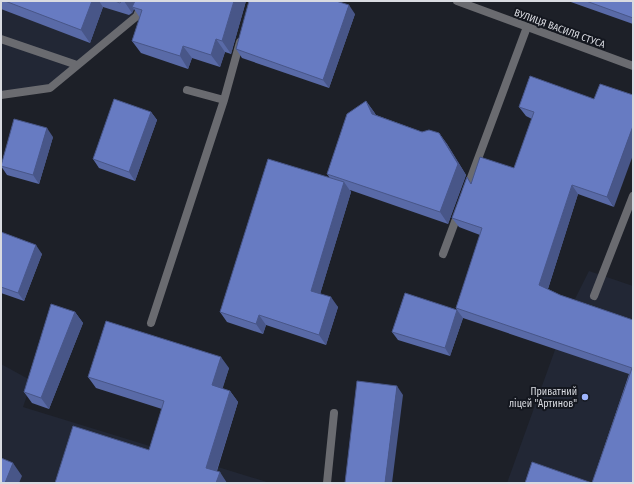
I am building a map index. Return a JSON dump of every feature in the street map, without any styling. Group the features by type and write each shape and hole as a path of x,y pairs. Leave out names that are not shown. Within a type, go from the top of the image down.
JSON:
{"street":[{"path":"1,95 50,88 137,16 143,1"},
{"name":"ВУЛИЦЯ ВАСИЛЯ СТУСА","path":"457,1 633,66"},
{"path":"443,254 528,27"},
{"path":"151,323 224,100 243,32"},
{"path":"1,39 77,65"},
{"path":"187,90 224,100"},
{"path":"594,296 633,196"},
{"path":"327,483 334,413"}],"shaded area":[{"path":"1,1 143,1 137,16 50,88 1,95"},
{"name":"Приватний ліцей \"Артинов\"","path":"589,271 633,286 633,483 507,483 569,311"},
{"path":"1,364 32,381 23,407 270,483 1,483"}],"building":[{"path":"5,1 92,1 81,30"},
{"path":"135,1 234,1 222,41 216,39 211,55 183,46 180,56 132,41 142,10 132,7"},
{"path":"249,1 336,1 349,5 323,80 236,49"},
{"path":"586,1 633,1 633,18"},
{"path":"530,76 594,99 600,84 633,95 633,126 607,197 572,185 539,285 560,295 633,320 633,483 592,483 632,368 456,308 482,228 452,218 467,177 471,184 480,157 514,168 534,112 519,107"},
{"path":"114,99 151,112 129,172 93,159"},
{"path":"366,101 372,114 422,132 429,130 439,133 458,164 440,212 327,174 347,114"},
{"path":"14,119 47,128 33,175 1,166"},
{"path":"268,159 344,182 311,291 331,297 319,335 259,315 256,324 220,312"},
{"path":"1,232 36,245 18,293 1,287"},
{"path":"405,293 457,310 445,348 392,332"},
{"path":"51,304 75,312 41,398 24,392"},
{"path":"106,321 221,357 212,385 230,391 206,468 220,472 216,483 55,483 73,426 149,450 164,401 88,377"},
{"path":"357,381 397,386 385,483 345,483"},
{"path":"1,458 13,463 5,483 1,483"},
{"path":"532,462 592,483 525,483"}],"place":[{"name":"Приватний ліцей \"Артинов\"","path":"585,397"}]}
